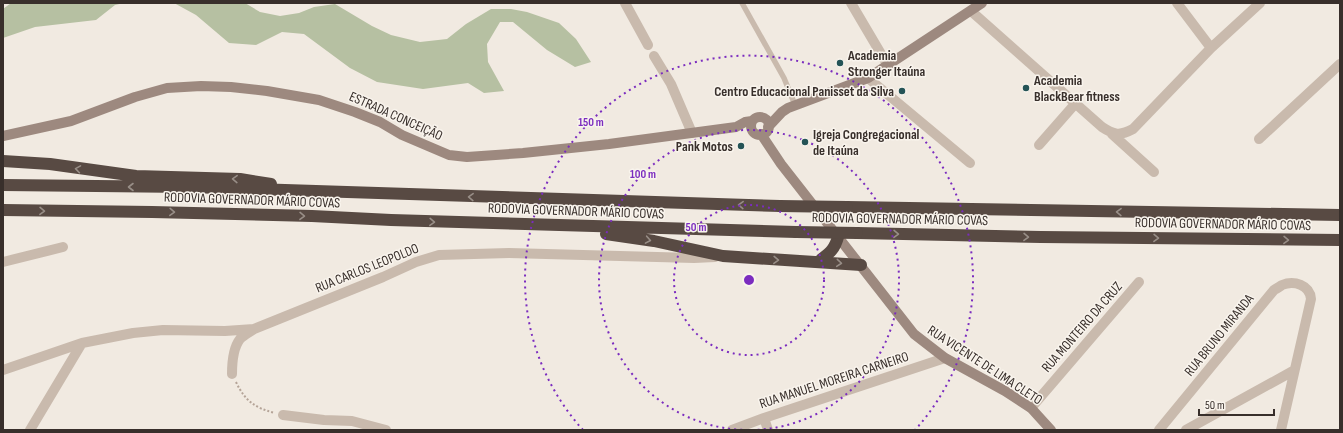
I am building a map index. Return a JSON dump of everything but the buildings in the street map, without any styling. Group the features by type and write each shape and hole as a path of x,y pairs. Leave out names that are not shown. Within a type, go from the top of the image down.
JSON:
{"highway":[{"path":"3,161 50,164 136,176 240,179 329,192"},
{"name":"RODOVIA GOVERNADOR MÁRIO COVAS","path":"3,185 189,188 780,206 1340,215"},
{"name":"RODOVIA GOVERNADOR MÁRIO COVAS","path":"4,211 288,215 540,225 796,232 1041,237 1340,240"},
{"path":"540,225 632,237 723,256 861,265"},
{"path":"818,262 832,251 838,237"}],"main road":[{"name":"ESTRADA CONCEIÇÃO","path":"3,136 71,121 135,97 167,88 201,86 260,90 319,100 380,122 402,135 449,155 467,156 523,153 610,144 692,133 736,127 755,122 771,113 782,112 868,78 887,64 982,3"},
{"name":"ESTRADA CONCEIÇÃO","path":"765,131 782,112"},
{"name":"RUA VICENTE DE LIMA CLETO","path":"755,122 767,121 765,131 772,151 914,334 944,358 1005,391 1030,408 1051,430"},
{"path":"755,122 756,134 765,131"}],"street":[{"path":"625,3 648,45"},
{"path":"851,3 887,64"},
{"path":"1177,3 1211,48"},
{"path":"1112,134 1120,134 1133,129 1211,48 1260,3"},
{"path":"971,11 1154,172"},
{"path":"654,56 671,84 692,133"},
{"path":"1259,139 1340,64"},
{"path":"868,78 970,163"},
{"path":"1039,145 1075,104"},
{"path":"3,262 63,247"},
{"name":"RUA CARLOS LEOPOLDO","path":"232,374 232,363 236,347 241,338 254,329 416,262 439,255 509,253 694,258 723,256"},
{"name":"RUA MONTEIRO DA CRUZ","path":"1030,408 1139,282"},
{"name":"RUA BRUNO MIRANDA","path":"1159,430 1274,290 1283,285 1292,283 1301,285 1311,294 1311,306 1294,371"},
{"path":"3,370 82,343 133,333 163,330 219,331 254,329"},
{"path":"30,430 82,343"},
{"name":"RUA MANUEL MOREIRA CARNEIRO","path":"732,430 944,358"},
{"path":"1186,430 1294,371"},
{"path":"1281,430 1294,371"},
{"path":"283,415 324,420 352,421 386,430"},
{"path":"764,418 768,430"}],"lane":[{"path":"742,3 784,78 794,106"}],"path":[{"path":"232,374 242,393 250,403 263,410 283,415"}],"green space":[{"path":"11,3 124,3 115,5 96,20 35,27 3,38 3,9"},
{"path":"174,3 245,3 260,12 280,16 299,13 314,7 335,4 372,26 391,35 420,42 447,39 466,24 491,9 511,9 527,12 559,23 576,39 591,62 575,67 547,50 513,22 500,22 487,44 488,62 504,91 484,93 468,83 423,89 377,82 350,68 304,34 282,32 256,45 229,43 196,15"}],"place":[{"name":"Academia Stronger Itaúna","path":"840,63"},
{"name":"Academia BlackBear fitness","path":"1026,88"},
{"name":"Centro Educacional Panisset da Silva","path":"902,91"},
{"name":"Igreja Congregacional de Itaúna","path":"805,142"},
{"name":"Pank Motos","path":"741,146"}]}
